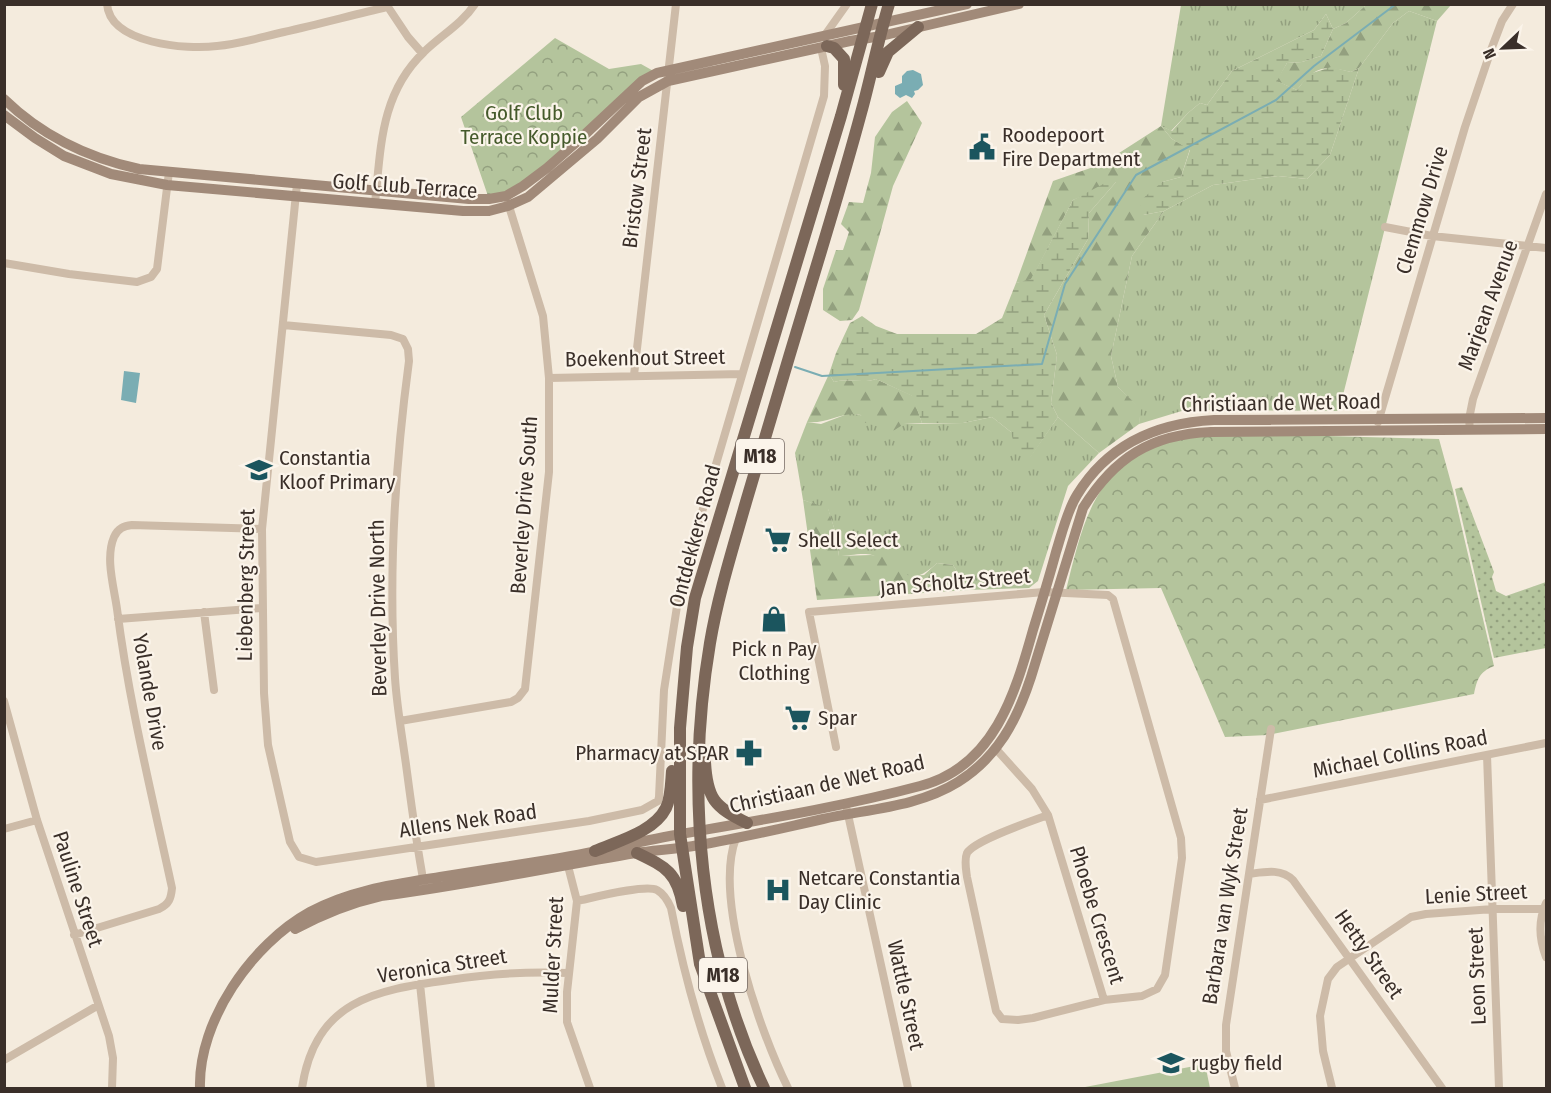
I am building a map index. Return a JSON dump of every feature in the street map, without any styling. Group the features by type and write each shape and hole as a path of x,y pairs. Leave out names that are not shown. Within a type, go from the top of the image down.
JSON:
{"main road":[{"name":"Ontdekkers Road","path":"745,1089 700,964 681,848 680,728 687,647 695,598 841,116 872,4"},
{"name":"Ontdekkers Road","path":"764,1089 727,993 712,927 699,831 697,779 700,719 710,641 729,560 861,113 889,4"},
{"name":"Golf Club Terrace","path":"4,115 64,156 111,174 167,185 477,212 489,211 507,201 547,168 642,81 657,73 668,75 824,43 882,30 967,4"},
{"name":"Golf Club Terrace","path":"920,18 1019,4"},
{"path":"861,113 888,52 920,18"},
{"path":"824,43 842,55 845,63 841,116"},
{"name":"Golf Club Terrace","path":"4,99 39,127 78,149 122,165 169,172 297,184 507,201"},
{"name":"Christiaan de Wet Road","path":"567,862 595,851 680,834 846,808 908,803 943,790 974,771 996,749 1013,725 1022,704 1050,593 1064,525 1075,497 1097,469 1116,452 1155,430 1195,421 1377,425 1470,424 1546,418"},
{"name":"Christiaan de Wet Road","path":"1470,424 1546,429"},
{"name":"Christiaan de Wet Road","path":"202,1089 213,1047 227,1009 249,974 270,950 296,929 328,912 424,885 736,838 930,783 965,763 996,730 1006,712 1050,593"},
{"path":"595,851 652,824 666,808 671,787 679,679 687,647"},
{"path":"700,719 709,792 724,810 747,823"},
{"path":"637,853 663,866 675,878 681,895 688,935 700,964"}],"street":[{"path":"107,4 112,21 127,32 148,40 189,46 215,46 243,42 386,6 422,53"},
{"path":"375,203 382,131 390,100 403,77 422,53 458,24 475,4"},
{"name":"Bristow Street","path":"634,375 676,4"},
{"path":"824,43 847,4"},
{"name":"Clemmow Drive","path":"1377,425 1432,236 1491,50 1502,21 1513,4"},
{"name":"Ontdekkers Road","path":"625,814 650,807 658,801 664,690 680,587 824,96 826,74 824,43"},
{"path":"4,263 80,276 137,282 147,280 157,269 169,172"},
{"name":"Liebenberg Street","path":"297,184 262,528 264,693 268,746 290,842 299,857 316,862"},
{"name":"Marjean Avenue","path":"1470,424 1473,399 1546,194"},
{"name":"Beverley Drive South","path":"400,721 512,702 525,689 549,472 549,378 543,316 507,201"},
{"path":"1385,226 1432,236 1546,248"},
{"name":"Beverley Drive North","path":"283,325 391,335 403,339 408,349 409,361 395,489 392,573 395,678 424,885"},
{"name":"Boekenhout Street","path":"549,378 742,374"},
{"name":"Yolande Drive","path":"74,935 159,909 172,899 172,888 133,713 112,570 114,538 123,527 132,525 262,528"},
{"name":"Jan Scholtz Street","path":"837,747 809,612 1050,593 1103,594"},
{"name":"Phoebe Crescent","path":"996,749 1032,789 1048,815 1104,1000 1146,995 1157,989 1163,982 1167,968 1182,848 1179,830 1113,599 1103,594"},
{"path":"118,619 262,608"},
{"path":"204,612 214,690"},
{"name":"Pauline Street","path":"4,701 37,820 111,1047 112,1089"},
{"name":"Barbara van Wyk Street","path":"1235,1089 1226,1051 1226,1025 1271,729"},
{"name":"Michael Collins Road","path":"1260,800 1546,743"},
{"name":"Leon Street","path":"1487,755 1499,1089"},
{"name":"Wattle Street","path":"846,808 908,1089"},
{"name":"Allens Nek Road","path":"316,862 625,814"},
{"path":"1048,815 981,842 968,852 966,858 967,877 996,1011 1002,1019 1018,1020 1104,1000"},
{"path":"4,829 37,820"},
{"path":"736,838 731,850 728,875 734,917 747,978 773,1055 788,1089"},
{"name":"Mulder Street","path":"567,862 577,901 568,974 567,1022 590,1089"},
{"name":"Hetty Street","path":"1249,874 1280,872 1289,876 1303,891 1442,1089"},
{"path":"577,901 646,887 659,891 666,898 671,908 689,993 722,1089"},
{"path":"1545,906 1540,938 1546,957"},
{"name":"Lenie Street","path":"1332,1089 1323,1051 1320,1017 1328,980 1349,957 1411,917 1545,906"},
{"name":"Veronica Street","path":"302,1089 310,1052 327,1025 370,995 420,984 510,972 538,971 568,974"},
{"path":"420,984 431,1089"},
{"path":"4,1059 97,1006"}],"green space":[{"path":"1181,5 1366,5 1346,23 1333,29 1326,14 1314,30 1232,71 1207,105 1200,103 1171,131 1161,126"},
{"path":"1366,5 1451,5 1437,21 1409,11 1393,23 1359,68 1351,72 1333,68 1320,69 1309,76 1297,90 1276,81 1287,63 1302,62 1321,56 1333,29 1346,23"},
{"path":"1409,11 1437,21 1339,411 1185,410 1139,424 1140,409 1118,387 1111,356 1132,256 1164,211 1213,185 1278,176 1307,179 1330,155 1359,68 1393,23"},
{"path":"1326,14 1333,29 1321,56 1302,62 1287,63 1277,81 1297,90 1309,74 1331,67 1351,72 1359,68 1330,155 1307,179 1278,176 1213,185 1164,211 1143,215 1140,201 1162,182 1181,177 1190,150 1172,139 1161,126 1172,131 1200,103 1207,105 1232,71 1314,30"},
{"name":"Golf Club Terrace Koppie","path":"555,38 609,69 641,64 657,73 523,186 489,199 461,117"},
{"path":"907,101 922,123 893,186 859,310 852,320 840,321 823,310 823,289 836,250 843,250 849,232 841,224 849,202 863,203 871,173 875,137 892,112"},
{"path":"1161,126 1172,139 1190,149 1181,177 1162,182 1143,215 1164,211 1132,256 1111,356 1118,387 1141,409 1139,424 1099,453 1058,417 1051,403 1057,355 1044,315 1088,239 1089,213 1116,182 1073,200 1031,280 1016,283 1053,181 1102,164"},
{"path":"1107,182 1116,182 1089,213 1088,239 1044,315 1057,355 1051,403 1058,417 1030,458 1016,452 1011,432 992,417 963,423 922,423 912,396 876,379 834,382 829,374 836,353 850,323 862,316 876,326 897,334 976,334 1002,318 1016,283 1031,279 1073,200"},
{"path":"829,374 834,382 876,379 913,396 922,423 904,424 893,431 863,422 861,415 854,414 807,422"},
{"path":"850,413 904,424 963,423 992,417 1011,432 1030,457 1058,417 1099,453 1068,486 1038,581 1029,588 969,590 953,565 937,563 926,572 910,576 872,555 839,556 835,531 828,509 803,500 795,453 807,422 821,424"},
{"path":"1214,433 1439,439 1494,666 1480,677 1474,694 1268,735 1225,737 1161,588 1066,590 1078,544 1093,504 1104,486 1118,470 1136,456 1159,445"},
{"path":"1462,487 1494,572 1492,577 1496,591 1506,596 1546,582 1546,648 1494,658 1455,489"},
{"path":"803,500 828,508 839,556 871,555 899,559 908,576 924,575 937,563 953,565 969,590 817,600"},
{"path":"1205,1064 1210,1088 1080,1088"}],"water":[{"path":"913,70 921,74 923,85 914,91 912,98 906,95 900,98 895,94 895,86 902,83 902,76 907,71"},
{"path":"124,371 140,373 136,403 121,400"}],"waterway":[{"path":"795,367 822,376 1042,364 1065,284 1136,175 1276,100 1314,66 1396,4"}],"place":[{"name":"Roodepoort Fire Department","path":"982,147"},
{"name":"Constantia Kloof Primary","path":"259,470"},
{"name":"Shell Select","path":"778,540"},
{"name":"Pick n Pay Clothing","path":"774,619"},
{"name":"Spar","path":"798,718"},
{"name":"Pharmacy at SPAR","path":"749,753"},
{"name":"Netcare Constantia Day Clinic","path":"778,890"},
{"name":"rugby field","path":"1171,1063"}]}
